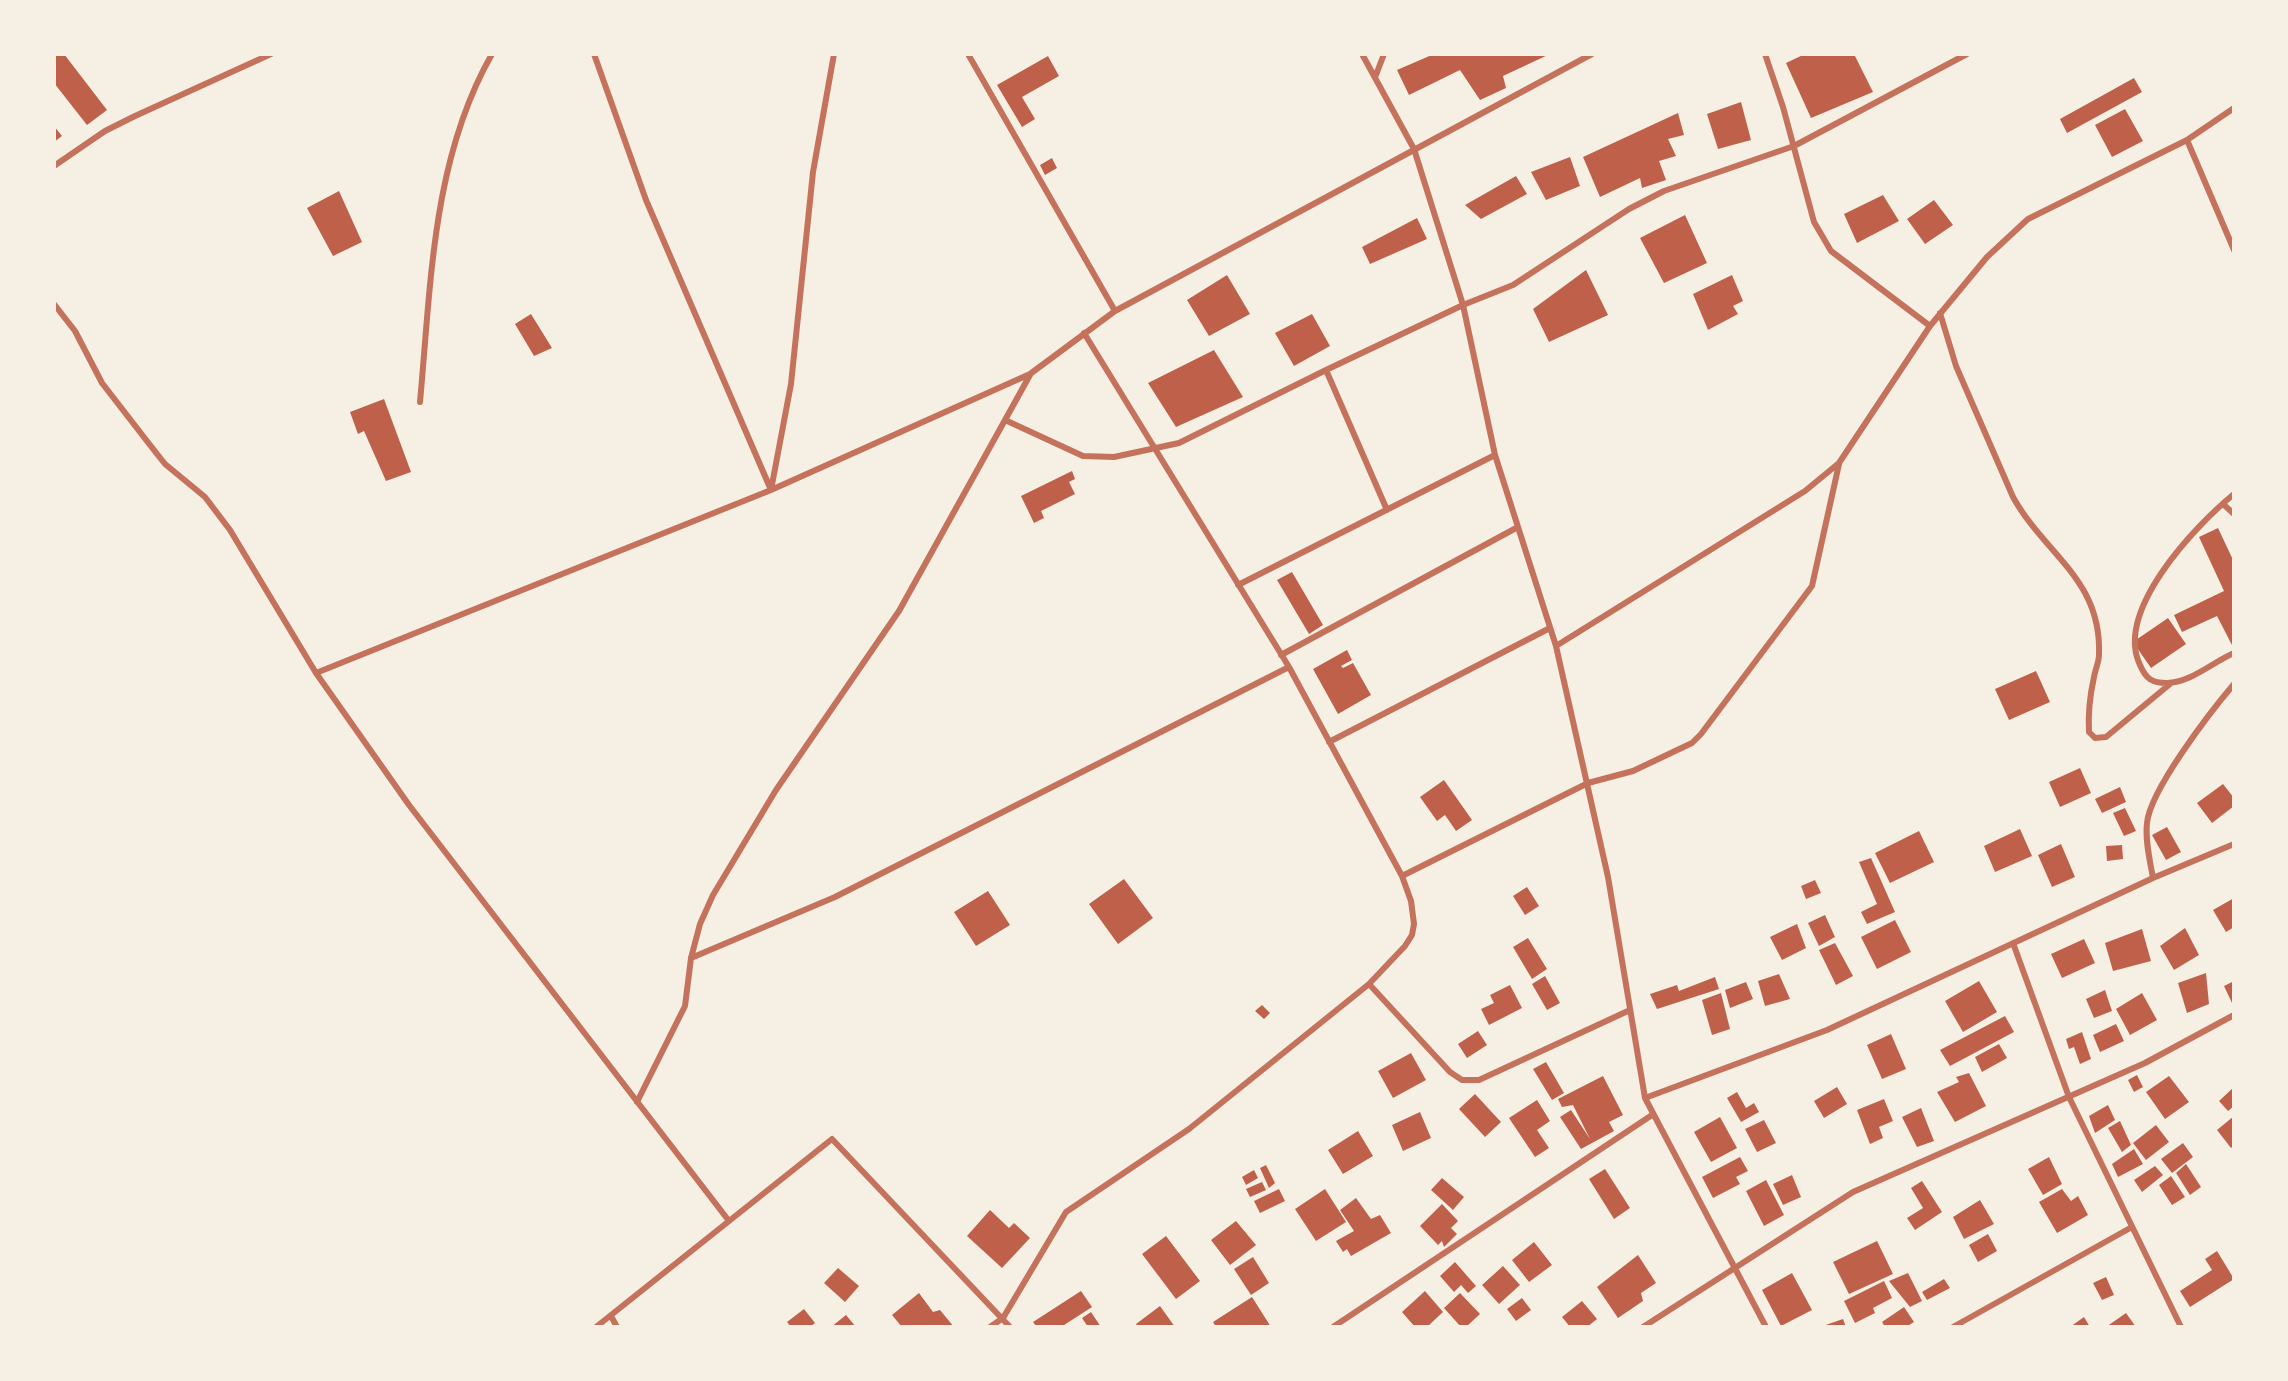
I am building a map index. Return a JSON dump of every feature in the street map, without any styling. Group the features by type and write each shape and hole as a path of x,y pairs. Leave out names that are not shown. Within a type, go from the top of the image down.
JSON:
{"street":[{"path":"54,166 105,131 271,54"},
{"path":"420,402 439,210 458,129 479,77 492,54"},
{"path":"594,54 646,200 771,490"},
{"path":"771,490 791,384 813,172 834,54"},
{"path":"968,54 1115,311"},
{"path":"1362,54 1376,75 1414,148 1463,305 1495,455 1556,646 1608,877 1645,1098 1766,1327"},
{"path":"1376,75 1384,54"},
{"path":"316,673 771,490 1030,374 1115,311 1592,54"},
{"path":"1765,54 1794,146 1814,222 1831,250 1930,326"},
{"path":"1005,420 1083,456 1114,457 1179,443 1463,305 1513,285 1619,216 1664,191 1794,146 1967,54"},
{"path":"1556,646 1805,491 1839,463 1940,313 1987,257 2028,219 2187,140 2234,108"},
{"path":"2187,140 2234,250"},
{"path":"54,304 75,332 102,383 129,418 165,464 205,497 230,530 316,673 409,805 729,1221"},
{"path":"1940,313 1956,366 2013,497 2023,513 2087,593 2093,609 2099,656 2091,698 2089,732 2095,738 2106,737 2170,684 2234,653"},
{"path":"990,1327 1003,1318 1066,1212 1189,1129 1368,984 1412,935 1414,924 1411,901 1402,876 1289,667 1084,333"},
{"path":"1326,370 1387,510"},
{"path":"637,1102 685,1006 691,958 700,924 713,895 776,790 898,611 1030,374"},
{"path":"1238,585 1495,455"},
{"path":"1402,876 1588,783 1633,771 1692,742 1714,718 1812,586 1839,463"},
{"path":"2170,684 2152,682 2145,676 2137,660 2133,642 2140,617 2173,554 2234,494"},
{"path":"2223,504 2234,514"},
{"path":"1281,655 1518,527"},
{"path":"1329,742 1550,628"},
{"path":"691,958 835,897 1289,667"},
{"path":"2152,878 2147,821 2159,793 2180,756 2214,707 2234,684"},
{"path":"1645,1098 1827,1030 2152,878 2234,844"},
{"path":"2013,943 2069,1097 2181,1327"},
{"path":"1368,984 1450,1072 1462,1080 1479,1080 1630,1010"},
{"path":"1643,1327 1853,1192 2145,1064 2234,1015"},
{"path":"1333,1327 1652,1115"},
{"path":"596,1327 832,1139 1010,1327"},
{"path":"1953,1327 2132,1227"},
{"path":"611,1316 617,1327"}],"building":[{"path":"54,54 64,54 107,110 87,125 54,83"},
{"path":"1434,54 1550,54 1503,76 1506,88 1480,100 1460,70 1409,95 1397,70"},
{"path":"1805,54 1854,54 1873,92 1811,118 1786,63"},
{"path":"1048,56 1059,76 1022,97 1035,119 1022,127 997,85"},
{"path":"2134,78 2142,92 2067,133 2060,119"},
{"path":"1741,102 1751,140 1718,149 1707,114"},
{"path":"2125,109 2143,141 2112,157 2095,125"},
{"path":"1678,113 1684,135 1668,139 1676,156 1659,161 1666,180 1642,188 1640,178 1600,197 1583,157"},
{"path":"54,126 62,136 54,142"},
{"path":"1570,157 1580,186 1546,200 1531,172"},
{"path":"1052,158 1057,168 1045,175 1040,165"},
{"path":"1516,176 1527,194 1481,219 1465,205"},
{"path":"339,191 362,242 333,256 307,208"},
{"path":"1883,195 1899,221 1857,243 1844,214"},
{"path":"1934,200 1953,225 1925,244 1907,219"},
{"path":"1685,215 1707,263 1664,283 1640,238"},
{"path":"1417,218 1427,239 1370,264 1362,247"},
{"path":"1586,270 1608,315 1549,342 1533,309"},
{"path":"1227,275 1250,314 1209,336 1187,300"},
{"path":"1732,275 1743,301 1733,306 1738,314 1708,330 1693,294"},
{"path":"531,314 552,348 534,356 515,324"},
{"path":"1312,314 1330,346 1294,366 1275,333"},
{"path":"1214,350 1243,397 1176,427 1148,383"},
{"path":"384,399 411,472 386,481 364,431 358,434 350,412"},
{"path":"1072,471 1075,479 1069,482 1075,494 1041,511 1044,518 1034,523 1021,496"},
{"path":"2218,528 2234,562 2234,649 2217,616 2182,632 2174,615 2224,591 2199,537"},
{"path":"1292,572 1323,625 1309,634 1277,580"},
{"path":"2168,618 2186,644 2151,668 2133,642"},
{"path":"1347,650 1352,660 1341,666 1343,668 1353,663 1371,695 1338,714 1313,669"},
{"path":"2036,671 2050,702 2009,720 1995,689"},
{"path":"2080,768 2091,793 2060,807 2049,782"},
{"path":"1444,780 1472,820 1456,831 1445,815 1437,821 1420,797"},
{"path":"2223,784 2234,798 2234,806 2212,823 2197,803"},
{"path":"2120,787 2126,802 2102,813 2095,799"},
{"path":"2125,808 2136,831 2124,836 2113,813"},
{"path":"2167,827 2181,852 2166,860 2152,835"},
{"path":"2020,829 2032,856 1995,872 1984,846"},
{"path":"1919,831 1934,862 1890,883 1875,853"},
{"path":"2061,844 2075,877 2052,887 2038,855"},
{"path":"2122,845 2123,859 2107,861 2106,846"},
{"path":"1871,858 1895,912 1867,924 1861,912 1877,904 1859,862"},
{"path":"1124,879 1153,918 1118,944 1089,904"},
{"path":"1815,880 1821,893 1806,899 1801,886"},
{"path":"1527,887 1539,906 1525,915 1513,896"},
{"path":"988,891 1010,925 976,946 954,912"},
{"path":"2234,898 2234,927 2226,932 2213,910"},
{"path":"1825,915 1835,937 1819,946 1808,923"},
{"path":"1895,920 1911,952 1877,969 1861,937"},
{"path":"1797,924 1806,948 1782,960 1770,937"},
{"path":"2185,928 2199,955 2174,970 2160,946"},
{"path":"2142,929 2151,961 2113,971 2105,943"},
{"path":"1528,938 1547,969 1532,979 1513,947"},
{"path":"2084,939 2095,963 2062,978 2051,954"},
{"path":"1835,943 1853,976 1836,985 1819,950"},
{"path":"2206,973 2209,1004 2187,1013 2178,983"},
{"path":"1779,974 1790,999 1765,1006 1758,981"},
{"path":"1545,976 1560,1003 1547,1010 1532,984"},
{"path":"1715,977 1719,989 1657,1009 1650,994 1677,985 1679,991"},
{"path":"1979,981 1997,1012 1963,1032 1945,1001"},
{"path":"2234,981 2234,1002 2232,1003 2224,986"},
{"path":"1746,982 1753,999 1730,1008 1725,990"},
{"path":"1510,985 1522,1008 1489,1025 1481,1009 1494,1003 1490,995"},
{"path":"2105,990 2112,1011 2094,1018 2086,999"},
{"path":"1721,993 1730,1029 1712,1035 1702,1000"},
{"path":"2142,993 2157,1020 2130,1035 2116,1009"},
{"path":"1262,1005 1270,1013 1264,1019 1255,1011"},
{"path":"2005,1016 2014,1032 1950,1066 1940,1050"},
{"path":"2116,1024 2124,1041 2100,1052 2093,1035"},
{"path":"1478,1031 1487,1045 1467,1058 1458,1044"},
{"path":"2082,1032 2091,1059 2080,1064 2074,1047 2069,1049 2066,1039"},
{"path":"1891,1034 1906,1069 1882,1079 1867,1045"},
{"path":"1999,1044 2007,1058 1982,1072 1975,1057"},
{"path":"1411,1053 1426,1080 1393,1098 1378,1071"},
{"path":"1546,1062 1564,1093 1552,1100 1533,1069"},
{"path":"1969,1073 1986,1106 1955,1122 1937,1092 1959,1082 1956,1077"},
{"path":"2137,1075 2143,1087 2134,1092 2128,1080"},
{"path":"1603,1076 1623,1115 1609,1122 1614,1131 1581,1149 1560,1117 1571,1110 1590,1139 1573,1105 1562,1107 1558,1099"},
{"path":"2169,1076 2189,1102 2165,1119 2146,1092"},
{"path":"1837,1087 1847,1104 1824,1118 1814,1101"},
{"path":"2234,1087 2234,1106 2228,1111 2219,1101"},
{"path":"1737,1092 1746,1108 1754,1103 1759,1112 1741,1122 1727,1098"},
{"path":"1475,1094 1501,1122 1485,1137 1459,1109"},
{"path":"1884,1099 1893,1121 1879,1127 1883,1138 1870,1144 1857,1110"},
{"path":"1537,1100 1550,1121 1537,1130 1549,1148 1535,1157 1509,1118"},
{"path":"2108,1105 2115,1120 2095,1133 2089,1116"},
{"path":"1921,1108 1934,1141 1917,1147 1902,1117"},
{"path":"1420,1112 1431,1138 1403,1151 1392,1125"},
{"path":"2234,1116 2234,1145 2231,1148 2217,1130"},
{"path":"1720,1117 1737,1148 1711,1162 1694,1132"},
{"path":"1764,1120 1776,1143 1757,1152 1745,1129"},
{"path":"2120,1121 2131,1145 2122,1152 2108,1128"},
{"path":"2156,1125 2169,1142 2146,1160 2133,1143"},
{"path":"1358,1131 1373,1156 1343,1174 1328,1150"},
{"path":"2183,1143 2193,1157 2172,1173 2161,1159"},
{"path":"2134,1149 2143,1164 2118,1177 2112,1164"},
{"path":"1740,1157 1748,1171 1736,1177 1740,1184 1713,1198 1702,1177"},
{"path":"2049,1157 2062,1184 2043,1195 2028,1169"},
{"path":"2186,1164 2201,1187 2190,1195 2176,1173"},
{"path":"1266,1165 1275,1183 1269,1188 1260,1168"},
{"path":"2155,1166 2163,1175 2142,1192 2134,1180"},
{"path":"1605,1169 1630,1208 1614,1219 1589,1179"},
{"path":"1254,1170 1258,1178 1246,1185 1242,1177"},
{"path":"1792,1175 1801,1197 1783,1205 1773,1184"},
{"path":"2171,1176 2185,1197 2172,1205 2159,1185"},
{"path":"1442,1178 1464,1197 1453,1210 1431,1190"},
{"path":"1766,1180 1784,1215 1764,1226 1746,1191"},
{"path":"1922,1181 1942,1212 1915,1230 1907,1218 1923,1208 1911,1188"},
{"path":"1262,1182 1266,1190 1250,1197 1246,1189"},
{"path":"1279,1189 1285,1201 1260,1213 1254,1201"},
{"path":"1325,1189 1346,1222 1316,1241 1295,1209"},
{"path":"2062,1189 2071,1201 2078,1196 2088,1215 2057,1233 2039,1202"},
{"path":"1356,1198 1371,1219 1380,1215 1391,1233 1351,1256 1347,1249 1343,1252 1336,1241 1354,1231 1340,1210"},
{"path":"1980,1200 1994,1224 1964,1239 1953,1217"},
{"path":"1442,1204 1458,1221 1451,1228 1457,1234 1444,1247 1442,1241 1438,1245 1420,1226"},
{"path":"990,1210 1009,1228 1014,1223 1030,1238 1002,1268 967,1236"},
{"path":"1236,1221 1256,1245 1230,1265 1211,1240"},
{"path":"1988,1234 1997,1251 1978,1262 1969,1245"},
{"path":"1166,1236 1200,1281 1176,1299 1142,1254"},
{"path":"1877,1241 1893,1274 1849,1294 1833,1262"},
{"path":"1534,1242 1552,1265 1529,1282 1512,1260"},
{"path":"2217,1251 2234,1279 2190,1307 2180,1291 2212,1270 2205,1259"},
{"path":"1638,1255 1656,1283 1641,1293 1643,1301 1618,1318 1597,1287"},
{"path":"1253,1257 1269,1283 1251,1295 1234,1269"},
{"path":"1455,1262 1476,1286 1468,1293 1461,1285 1454,1292 1440,1276"},
{"path":"1503,1266 1520,1285 1499,1304 1482,1285"},
{"path":"838,1268 859,1286 845,1302 824,1283"},
{"path":"1792,1273 1812,1310 1781,1326 1762,1290"},
{"path":"1908,1273 1922,1301 1910,1307 1889,1281"},
{"path":"2106,1277 2114,1295 2102,1300 2093,1283"},
{"path":"1944,1279 1950,1288 1927,1300 1922,1292"},
{"path":"1884,1281 1892,1298 1873,1308 1875,1313 1855,1323 1844,1301"},
{"path":"1081,1291 1092,1307 1061,1327 1037,1327 1033,1322"},
{"path":"1425,1291 1443,1312 1427,1327 1415,1327 1402,1312"},
{"path":"919,1293 933,1312 940,1310 954,1327 902,1327 892,1315"},
{"path":"1460,1293 1480,1314 1466,1327 1461,1327 1444,1308"},
{"path":"1252,1297 1271,1327 1216,1327 1213,1322"},
{"path":"1522,1298 1531,1310 1516,1321 1507,1309"},
{"path":"1582,1301 1597,1319 1587,1327 1570,1327 1562,1317"},
{"path":"1160,1306 1175,1327 1138,1327 1136,1324"},
{"path":"1904,1307 1914,1322 1906,1327 1885,1327 1882,1322"},
{"path":"804,1309 815,1323 810,1327 791,1327 787,1322"},
{"path":"1091,1312 1101,1327 1088,1327 1082,1318"},
{"path":"2126,1313 2136,1327 2106,1327"},
{"path":"846,1315 856,1327 831,1327"},
{"path":"2084,1317 2090,1327 2070,1327"},
{"path":"1843,1319 1846,1327 1820,1327"}]}
